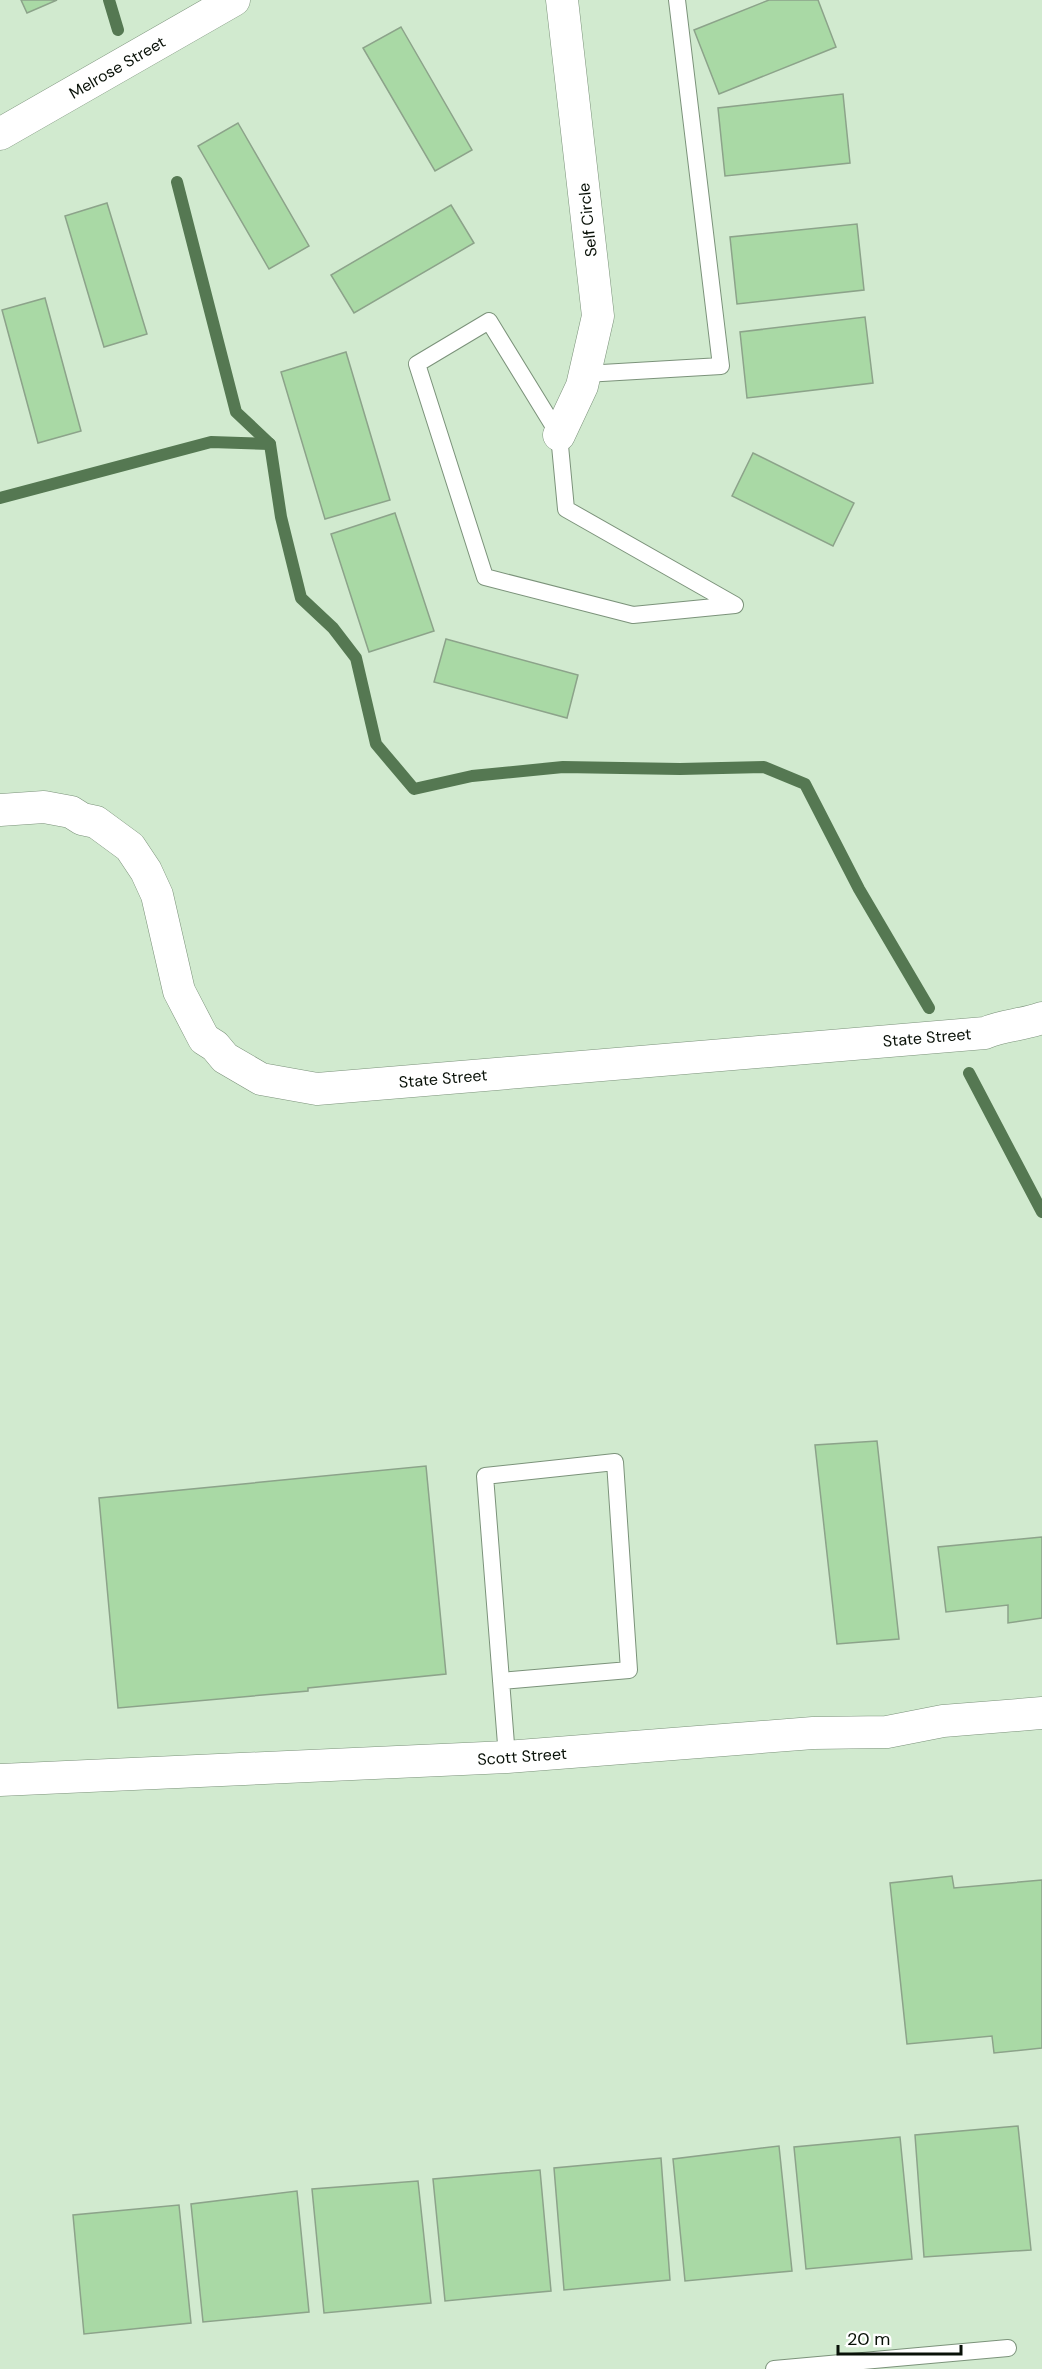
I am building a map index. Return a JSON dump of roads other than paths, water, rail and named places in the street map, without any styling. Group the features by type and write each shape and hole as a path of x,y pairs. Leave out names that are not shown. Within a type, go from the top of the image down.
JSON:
{"street":[{"name":"Melrose Street","path":"0,134 234,0"},
{"name":"Self Circle","path":"559,435 582,386 598,316 562,0"},
{"name":"State Street","path":"0,810 44,807 71,812 82,819 96,822 130,847 146,871 157,896 179,991 204,1039 215,1046 225,1058 261,1079 317,1089 985,1033 999,1027 1030,1023 1042,1018"},
{"name":"Scott Street","path":"0,1780 507,1757 813,1733 887,1732 943,1721 1042,1713"}],"lane":[{"path":"585,374 721,366 677,0"},
{"path":"489,321 559,435 566,509 735,604 633,615 485,577 417,364 489,321"},
{"path":"501,1681 629,1670 615,1462 485,1476 501,1681 507,1757"},
{"path":"774,2369 1008,2348"}],"waterway":[{"path":"109,0 118,30"},
{"path":"177,182 236,412 270,444 281,517 301,598 333,628 356,658 376,744 414,789 472,776 563,767 680,769 764,767 805,784 859,889 929,1008"},
{"path":"0,498 211,442 270,444"},
{"path":"969,1073 1042,1212"}]}
